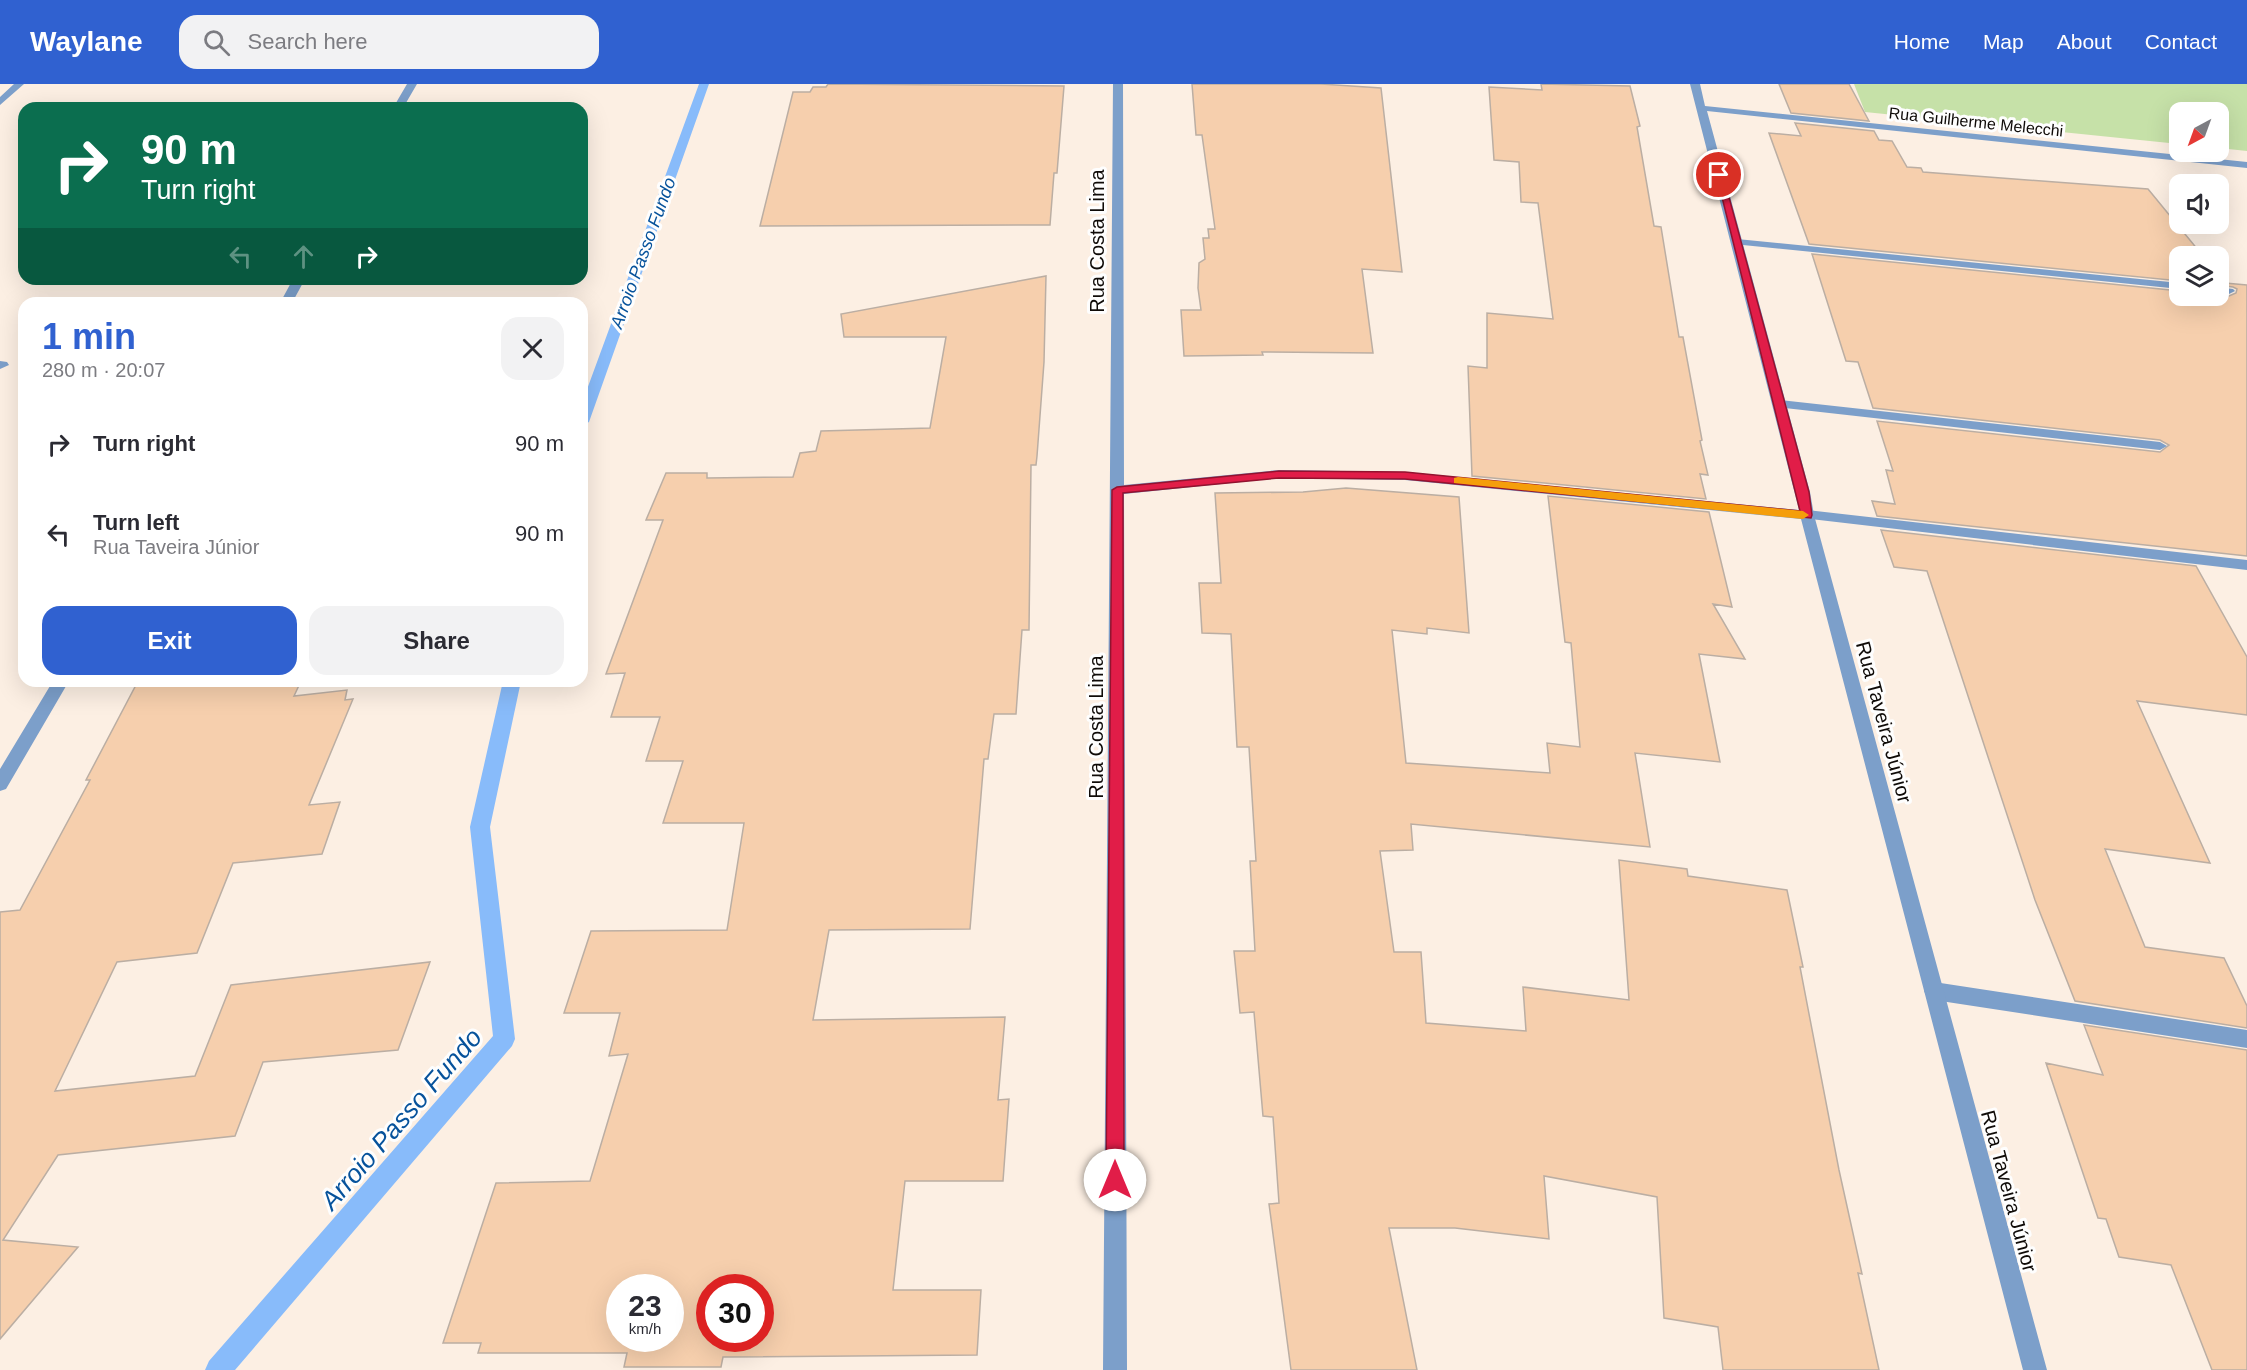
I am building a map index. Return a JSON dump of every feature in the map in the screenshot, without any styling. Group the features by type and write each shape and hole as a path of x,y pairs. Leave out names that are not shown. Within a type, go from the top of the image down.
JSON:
{"street":[{"path":"0,102 19,84"},
{"path":"402,102 412,84"},
{"name":"Rua Costa Lima","path":"1115,1370 1118,84"},
{"name":"Rua Taveira Júnior","path":"1695,84 1803,492 1807,515 2035,1370"},
{"name":"Rua Guilherme Melecchi","path":"1702,108 2247,165"},
{"path":"1737,242 2169,285"},
{"path":"1780,404 2160,446"},
{"path":"1117,490 1279,474 1405,476 1807,515 2247,565"},
{"path":"0,784 57,687"},
{"path":"1934,991 2247,1039"}],"green space":[{"path":"1854,84 2247,84 2247,151 2229,149 2229,102 2169,102 2169,143 1865,112"}],"building":[{"path":"828,84 1064,86 1050,225 760,226 793,92 810,92 813,87 826,87"},
{"path":"1192,84 1321,84 1381,88 1402,272 1362,269 1373,353 1262,352 1263,355 1184,356 1181,310 1201,310 1198,288 1199,263 1205,259 1203,238 1209,238 1208,229 1215,229 1202,135 1196,135"},
{"path":"1541,84 1630,86 1640,126 1637,127 1654,226 1661,227 1679,337 1683,337 1702,440 1700,441 1708,475 1700,474 1706,499 1472,476 1468,366 1487,368 1487,313 1553,319 1538,203 1521,202 1519,162 1494,160 1489,87 1542,90"},
{"path":"1779,84 1849,84 1869,121 1791,113"},
{"path":"1795,123 1874,131 1879,140 1892,141 1907,167 1921,168 1923,172 2148,189 2169,215 2169,234 2185,234 2195,246 2169,246 2169,280 1809,244 1769,133 1801,136"},
{"path":"1812,254 2169,290 2169,306 2229,306 2229,296 2236,293 2237,289 2229,286 2229,283 2247,285 2247,556 1877,516 1872,501 1895,504 1886,470 1893,471 1877,421 2160,452 2169,445 2160,440 1873,408 1858,362 1846,361"},
{"path":"1046,276 1044,362 1037,456 1036,465 1031,465 1029,630 1022,630 1016,714 994,714 988,759 984,759 970,929 829,930 813,1020 1005,1017 998,1100 1009,1099 1003,1181 905,1181 893,1290 981,1290 977,1355 723,1357 721,1367 624,1367 627,1353 478,1353 481,1343 443,1343 496,1183 590,1181 628,1054 609,1056 620,1013 564,1013 591,931 727,930 744,823 663,823 683,761 646,761 660,717 611,717 625,673 606,674 663,520 646,520 666,473 707,473 707,478 793,477 800,453 816,451 821,431 930,428 946,337 844,337 841,314"},
{"path":"1346,488 1459,497 1469,633 1427,628 1427,634 1392,630 1406,763 1550,773 1547,743 1580,747 1571,643 1565,642 1548,496 1709,512 1732,607 1713,604 1745,659 1699,654 1720,762 1635,753 1650,847 1411,824 1413,850 1380,851 1394,952 1421,952 1426,1023 1526,1031 1523,987 1629,1000 1619,860 1687,869 1688,876 1787,890 1839,1170 1862,1274 1858,1273 1879,1370 1723,1370 1718,1327 1664,1318 1657,1197 1544,1176 1549,1239 1455,1228 1389,1228 1417,1370 1291,1370 1269,1204 1279,1203 1273,1117 1263,1116 1254,1012 1240,1013 1234,951 1255,951 1250,861 1256,861 1249,747 1237,747 1231,634 1202,633 1199,583 1221,583 1215,493 1303,492"},
{"path":"1881,530 2196,566 2247,657 2247,715 2137,701 2210,863 2105,849 2145,947 2224,958 2247,1006 2247,1028 2075,1001 2035,900 1927,571 1894,567"},
{"path":"135,687 298,687 294,696 347,690 345,700 353,699 309,805 340,802 322,854 233,863 197,953 117,962 55,1091 195,1076 231,985 430,962 398,1050 263,1062 235,1136 58,1155 3,1240 78,1247 0,1339 0,912 20,910 90,780 86,780"},
{"path":"2084,1025 2247,1050 2247,1370 2212,1370 2171,1265 2119,1257 2106,1219 2098,1218 2046,1063 2103,1075"}],"waterway":[{"name":"Arroio Passo Fundo","path":"588,405 704,84"},
{"name":"Arroio Passo Fundo","path":"218,1370 504,1039 480,827 511,687"}],"slow traffic":[{"path":"1458,481 1803,515"}],"route":[{"path":"1115,1180 1117,490 1279,474 1405,476 1807,515 1803,492 1719,175"}]}
